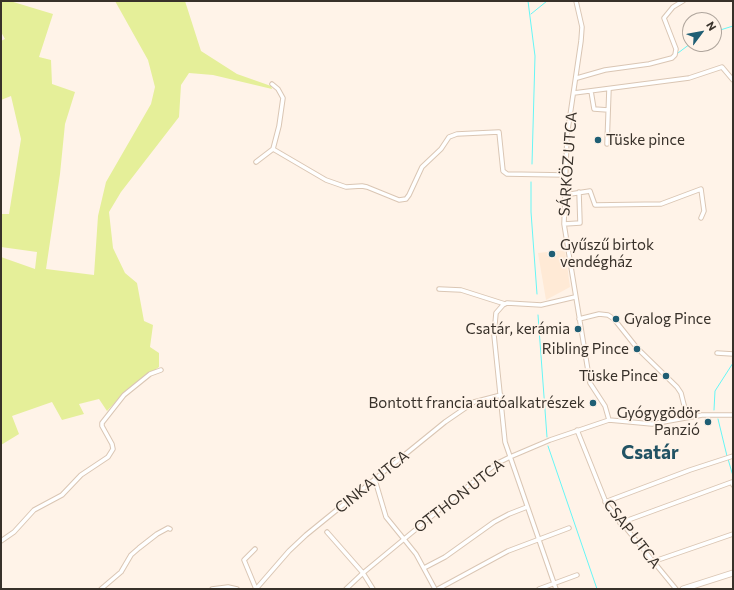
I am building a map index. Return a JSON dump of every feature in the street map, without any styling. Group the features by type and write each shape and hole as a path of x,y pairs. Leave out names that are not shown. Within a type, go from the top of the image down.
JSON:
{"main road":[{"path":"683,589 733,573"}],"street":[{"name":"SÁRKÖZ UTCA","path":"576,1 582,27 577,78 567,136 564,224 590,383 605,406 609,420"},
{"path":"577,78 605,70 649,64 672,58 675,55 676,49 664,18 673,7 683,1"},
{"path":"574,93 591,92 689,78 722,67 733,80"},
{"path":"256,162 273,149 279,126 282,98 278,89 272,84"},
{"path":"607,144 609,89"},
{"path":"591,92 594,109 608,110"},
{"path":"273,149 326,180 346,187 368,187 399,200 406,199 422,167 440,149 449,137 457,134 499,132 503,171 506,174 565,175"},
{"path":"564,195 590,191 595,205 632,205 667,203 701,189 704,211 701,218"},
{"path":"564,224 580,223 579,192"},
{"path":"439,289 461,290 505,304 540,305 575,297"},
{"path":"505,304 496,313 494,335 494,353 501,395 504,442 556,589"},
{"path":"579,319 599,314 608,315 614,319 637,348 677,387 683,400 687,417"},
{"path":"717,353 733,354"},
{"path":"1,541 14,532 34,510 62,495 81,474 108,457 112,449 112,444 102,426 102,423 124,395 150,374 161,370"},
{"name":"CINKA UTCA","path":"256,589 288,552 306,534 467,405 481,399 501,395"},
{"path":"609,420 652,424 687,417 721,414 733,415"},
{"name":"OTTHON UTCA","path":"346,589 363,573 478,478 510,457 577,430 609,420"},
{"name":"CSAP UTCA","path":"577,430 605,502 652,562 676,589"},
{"path":"605,502 643,486 724,458 732,457"},
{"path":"375,480 386,517 404,539 424,568 435,589"},
{"path":"620,522 732,482 733,485"},
{"path":"424,568 445,557 494,522 527,507"},
{"path":"101,589 121,572 131,555 139,548 157,534 168,528 170,529"},
{"path":"438,589 508,551 538,538 569,528"},
{"path":"327,532 363,573 373,589"},
{"path":"652,562 733,534"},
{"path":"255,549 244,560 256,589"},
{"path":"539,589 577,575"},
{"path":"212,589 219,587 237,589"}],"shaded area":[{"path":"565,250 570,287 546,300 538,253"}],"green space":[{"path":"1,1 10,1 53,14 39,57 51,60 52,84 75,92 65,124 60,174 46,269 94,275 98,216 106,182 151,104 155,87 148,60 115,1 185,1 201,51 237,74 271,86 272,89 213,75 189,73 181,85 179,117 121,192 109,212 113,248 125,273 137,283 144,321 153,325 150,347 159,353 159,367 128,389 107,411 99,399 79,404 84,414 62,420 52,402 12,416 19,434 1,445 1,257 35,269 37,252 1,247 1,214 9,214 21,139 11,96 1,100 1,41 5,39 1,32"}],"waterway":[{"path":"528,1 535,56 532,164"},
{"path":"531,14 547,1"},
{"path":"722,29 733,26"},
{"path":"678,53 682,50"},
{"path":"531,182 531,212 537,294"},
{"path":"538,315 547,437"},
{"path":"714,410 715,391 733,363"},
{"path":"718,419 727,456"},
{"path":"548,446 597,589"},
{"path":"728,459 733,476"}],"place":[{"name":"Tüske pince","path":"598,140"},
{"name":"Gyűszű birtok vendégház","path":"552,254"},
{"name":"Gyalog Pince","path":"616,319"},
{"name":"Csatár, kerámia","path":"578,329"},
{"name":"Ribling Pince","path":"637,349"},
{"name":"Tüske Pince","path":"666,376"},
{"name":"Bontott francia autóalkatrészek","path":"593,403"},
{"name":"Gyógygödör Panzió","path":"708,422"}],"district":[{"name":"Csatár","path":"650,453"}]}
